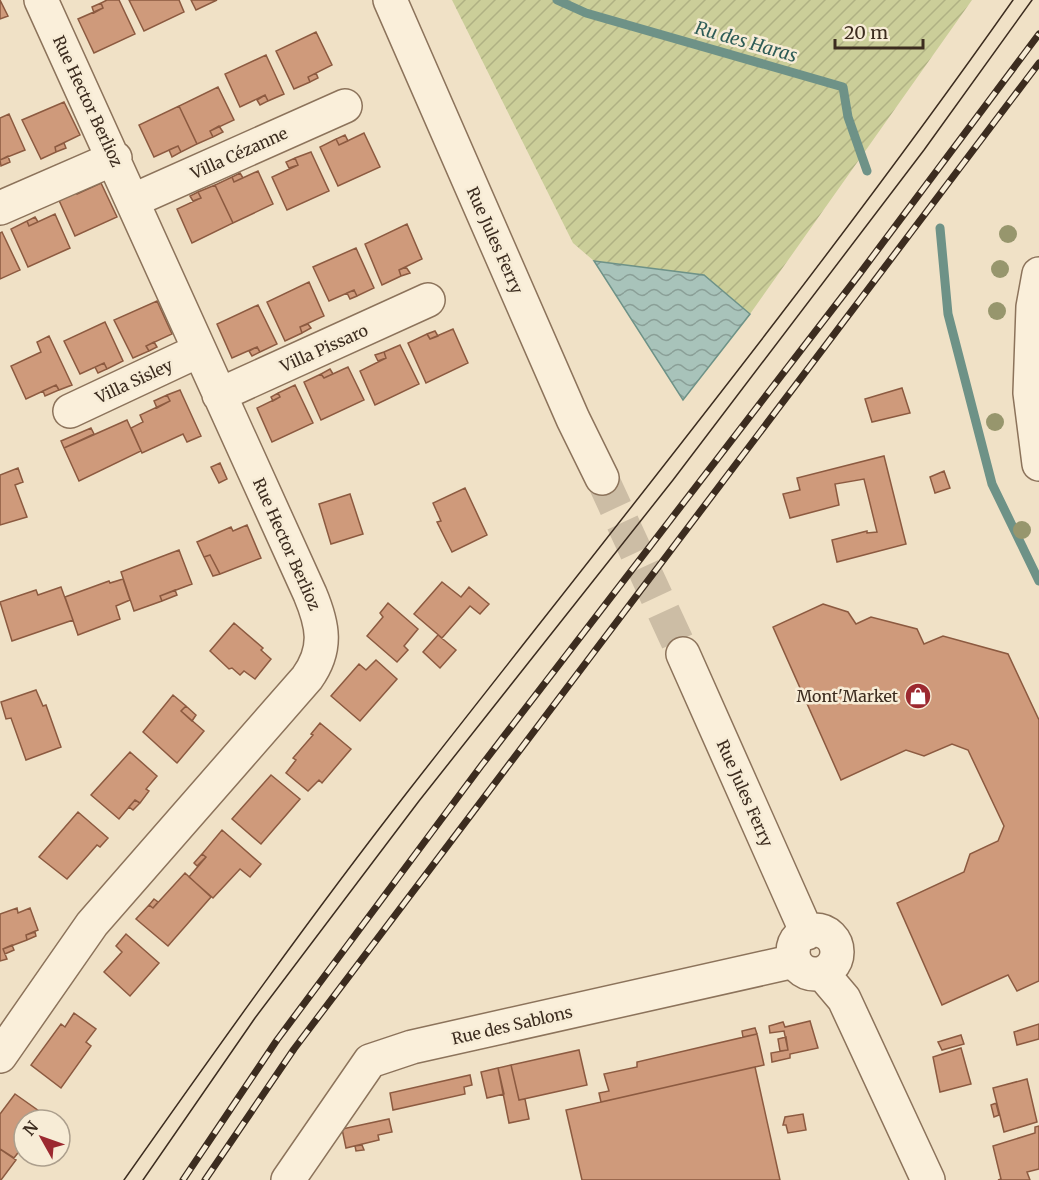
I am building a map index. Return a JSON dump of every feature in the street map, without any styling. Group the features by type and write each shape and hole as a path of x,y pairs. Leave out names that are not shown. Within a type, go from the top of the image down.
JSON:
{"street":[{"name":"Rue Jules Ferry","path":"390,0 568,408 602,478"},
{"name":"Rue Hector Berlioz","path":"0,1056 92,924 307,678 319,657 322,636 320,617 198,351 49,3"},
{"name":"Villa Cézanne","path":"134,200 345,106"},
{"path":"0,208 115,158"},
{"path":"1039,274 1033,307 1030,393 1039,464"},
{"name":"Villa Pissaro","path":"219,395 428,300"},
{"name":"Villa Sisley","path":"70,411 198,351"},
{"name":"Rue Jules Ferry","path":"682,654 808,956 844,999 928,1180"},
{"name":"Rue des Sablons","path":"288,1180 370,1061 412,1047 808,956"}],"green space":[{"path":"452,0 972,0 750,314 704,275 594,261 573,243"}],"water":[{"path":"594,261 704,275 750,314 683,400"}],"building":[{"path":"0,0 8,16 0,19"},
{"path":"107,0 119,0 135,34 94,53 78,19 103,8 101,3"},
{"path":"129,0 179,0 184,12 144,31"},
{"path":"191,0 217,0 196,10"},
{"path":"101,3 103,8 94,13 92,7"},
{"path":"316,32 332,65 308,77 310,82 294,89 276,51"},
{"path":"266,55 284,94 268,101 265,95 240,107 225,74"},
{"path":"316,73 318,78 310,82 308,77"},
{"path":"218,87 234,120 210,131 213,137 197,144 179,106"},
{"path":"265,95 268,101 260,105 257,100"},
{"path":"64,102 80,135 55,147 56,152 41,159 22,120"},
{"path":"179,106 197,144 181,152 178,146 154,157 139,125"},
{"path":"9,114 25,150 0,160 0,118"},
{"path":"219,126 223,132 213,137 210,131"},
{"path":"364,133 380,167 338,186 320,147 336,139 339,145"},
{"path":"345,135 348,141 339,145 336,139"},
{"path":"64,143 66,148 56,152 55,147"},
{"path":"178,146 181,152 172,157 169,150"},
{"path":"311,152 329,191 287,210 272,177 298,165 295,158"},
{"path":"8,156 10,162 1,166 0,160"},
{"path":"295,158 298,165 289,168 286,162"},
{"path":"258,171 273,204 233,223 215,185 232,177 234,182"},
{"path":"240,173 243,178 234,182 232,177"},
{"path":"101,183 117,217 75,236 58,198 74,190 77,194"},
{"path":"215,185 233,223 192,243 177,209 201,198 198,192"},
{"path":"198,192 201,198 193,201 190,196"},
{"path":"55,214 70,248 28,267 11,229 27,221 29,226"},
{"path":"35,217 38,222 29,226 27,221"},
{"path":"407,224 422,259 399,270 401,276 382,285 365,244"},
{"path":"2,232 20,270 0,279 0,233"},
{"path":"356,248 374,288 357,296 354,290 329,301 313,267"},
{"path":"406,267 410,273 401,276 399,270"},
{"path":"309,282 324,316 300,327 302,333 285,341 267,302"},
{"path":"354,290 357,296 350,299 347,293"},
{"path":"157,301 172,334 146,346 149,351 133,358 114,320"},
{"path":"258,305 277,344 260,352 257,347 232,358 217,324"},
{"path":"105,322 123,361 107,369 104,363 80,374 64,341"},
{"path":"308,324 311,328 302,333 300,327"},
{"path":"453,329 468,363 426,383 408,343 427,334 430,339"},
{"path":"435,331 438,336 430,339 427,334"},
{"path":"49,336 72,385 59,390 56,385 26,399 11,366 41,352 37,342"},
{"path":"154,342 157,347 149,351 146,346"},
{"path":"400,345 419,384 375,405 360,371 386,358 384,352"},
{"path":"257,347 260,352 252,356 249,351"},
{"path":"384,352 386,358 378,361 375,355"},
{"path":"104,363 107,369 98,373 95,367"},
{"path":"348,367 364,400 321,420 304,382 321,374 324,378"},
{"path":"330,369 333,374 324,378 321,374"},
{"path":"56,385 59,390 45,396 43,391"},
{"path":"295,385 313,423 272,442 257,408 280,397 278,393"},
{"path":"902,388 910,413 872,422 865,399"},
{"path":"180,390 201,436 187,442 183,434 142,453 131,428 143,422 140,415 170,401 167,395"},
{"path":"278,393 280,397 273,401 271,397"},
{"path":"167,395 170,401 157,408 154,401"},
{"path":"127,420 141,451 79,481 64,448"},
{"path":"91,428 94,434 64,448 61,441"},
{"path":"884,456 906,544 837,562 832,540 867,531 867,533 877,532 864,479 835,484 839,505 790,518 783,494 800,490 797,478"},
{"path":"220,463 227,479 219,483 211,467"},
{"path":"18,468 23,482 15,485 27,517 0,525 0,475"},
{"path":"944,471 950,488 935,493 930,477"},
{"path":"465,488 487,535 452,552 437,522 441,521 433,503"},
{"path":"350,494 363,534 331,544 319,504"},
{"path":"247,525 261,558 220,574 210,555 204,557 197,542 231,527 233,531"},
{"path":"179,550 192,584 160,596 162,601 134,611 121,572"},
{"path":"210,555 220,574 213,576 204,557"},
{"path":"123,579 130,600 116,606 120,619 78,635 65,597 109,581 110,583"},
{"path":"442,582 461,597 469,587 489,604 480,614 470,606 442,638 414,614"},
{"path":"61,587 73,620 12,641 0,602 36,590 38,595"},
{"path":"175,590 177,595 162,601 160,596"},
{"path":"388,603 418,629 404,646 408,650 397,662 367,636 383,617 380,613"},
{"path":"823,604 848,612 856,624 871,617 917,629 924,644 943,636 1008,654 1039,720 1039,981 1017,991 1008,975 942,1005 897,903 964,872 970,854 998,841 1004,826 968,750 952,744 924,756 906,750 841,780 773,627"},
{"path":"234,623 263,648 261,650 271,659 255,679 244,671 240,675 232,668 229,669 210,651"},
{"path":"438,635 456,650 440,668 423,652"},
{"path":"376,660 397,679 360,721 331,696 359,664 366,670"},
{"path":"36,690 43,706 46,705 61,747 26,760 11,718 6,719 1,702"},
{"path":"173,695 186,706 181,711 204,731 177,763 143,732"},
{"path":"186,706 196,715 192,721 181,711"},
{"path":"320,723 351,749 322,783 319,780 308,791 286,773 296,760 293,758"},
{"path":"130,752 157,776 146,789 149,791 140,803 135,800 119,819 91,795"},
{"path":"271,775 300,799 261,844 232,819"},
{"path":"135,800 140,803 133,810 129,807"},
{"path":"78,812 108,838 100,847 97,845 67,879 39,857"},
{"path":"222,830 261,864 250,877 240,869 213,898 189,877 206,857 202,854"},
{"path":"202,854 206,857 197,866 194,863"},
{"path":"185,873 211,897 168,946 136,919 149,905 153,908"},
{"path":"154,899 158,902 153,908 149,905"},
{"path":"17,908 18,913 30,908 38,930 26,935 27,940 3,949 7,959 0,961 0,914"},
{"path":"35,932 36,936 27,940 26,935"},
{"path":"126,934 159,963 130,996 104,972 122,952 116,946"},
{"path":"12,945 14,950 5,954 3,949"},
{"path":"74,1013 96,1029 86,1042 91,1046 61,1088 31,1065 61,1024 65,1027"},
{"path":"810,1021 818,1048 790,1054 790,1058 772,1062 771,1053 788,1050 784,1031 770,1033 769,1026 783,1022 785,1027"},
{"path":"1039,1024 1039,1039 1017,1045 1014,1032"},
{"path":"755,1028 757,1034 743,1037 742,1031"},
{"path":"757,1034 764,1065 601,1102 599,1093 609,1091 604,1074 637,1067 637,1062"},
{"path":"961,1035 964,1044 942,1050 938,1042"},
{"path":"786,1037 788,1050 780,1051 778,1039"},
{"path":"961,1048 971,1084 940,1092 933,1057"},
{"path":"579,1050 587,1085 519,1100 511,1065"},
{"path":"511,1065 519,1100 525,1099 529,1119 509,1123 498,1068"},
{"path":"755,1067 780,1180 582,1180 566,1110"},
{"path":"498,1068 504,1094 487,1098 481,1072"},
{"path":"470,1075 472,1085 464,1087 465,1094 393,1110 390,1093"},
{"path":"1027,1079 1037,1122 1004,1132 993,1088"},
{"path":"15,1094 35,1108 12,1108 12,1157 0,1149 0,1114"},
{"path":"996,1103 999,1115 994,1117 991,1105"},
{"path":"803,1114 806,1130 788,1133 786,1125 783,1125 785,1117"},
{"path":"389,1119 392,1132 378,1135 379,1140 346,1148 342,1129"},
{"path":"1039,1126 1039,1169 1027,1172 1030,1180 998,1180 1001,1179 993,1146 1035,1133 1035,1127"},
{"path":"362,1145 364,1150 356,1151 355,1146"},
{"path":"0,1149 12,1157 12,1165 0,1180"}],"waterway":[{"name":"Ru des Haras","path":"557,0 586,13 843,87 848,117 867,171"},
{"name":"Ru des Haras","path":"940,228 948,314 992,484 1039,581"}],"tunnel":[{"path":"602,478 683,654"}],"tram line":[{"path":"124,1180 336,886 792,300 941,101 1013,0"},
{"path":"143,1180 255,1018 419,801 673,480 924,150 1032,0"}],"railway":[{"path":"183,1180 277,1040 481,766 858,276 1039,34"},
{"path":"205,1180 294,1049 1039,63"}],"place":[{"name":"Mont'Market","path":"918,696"}]}
